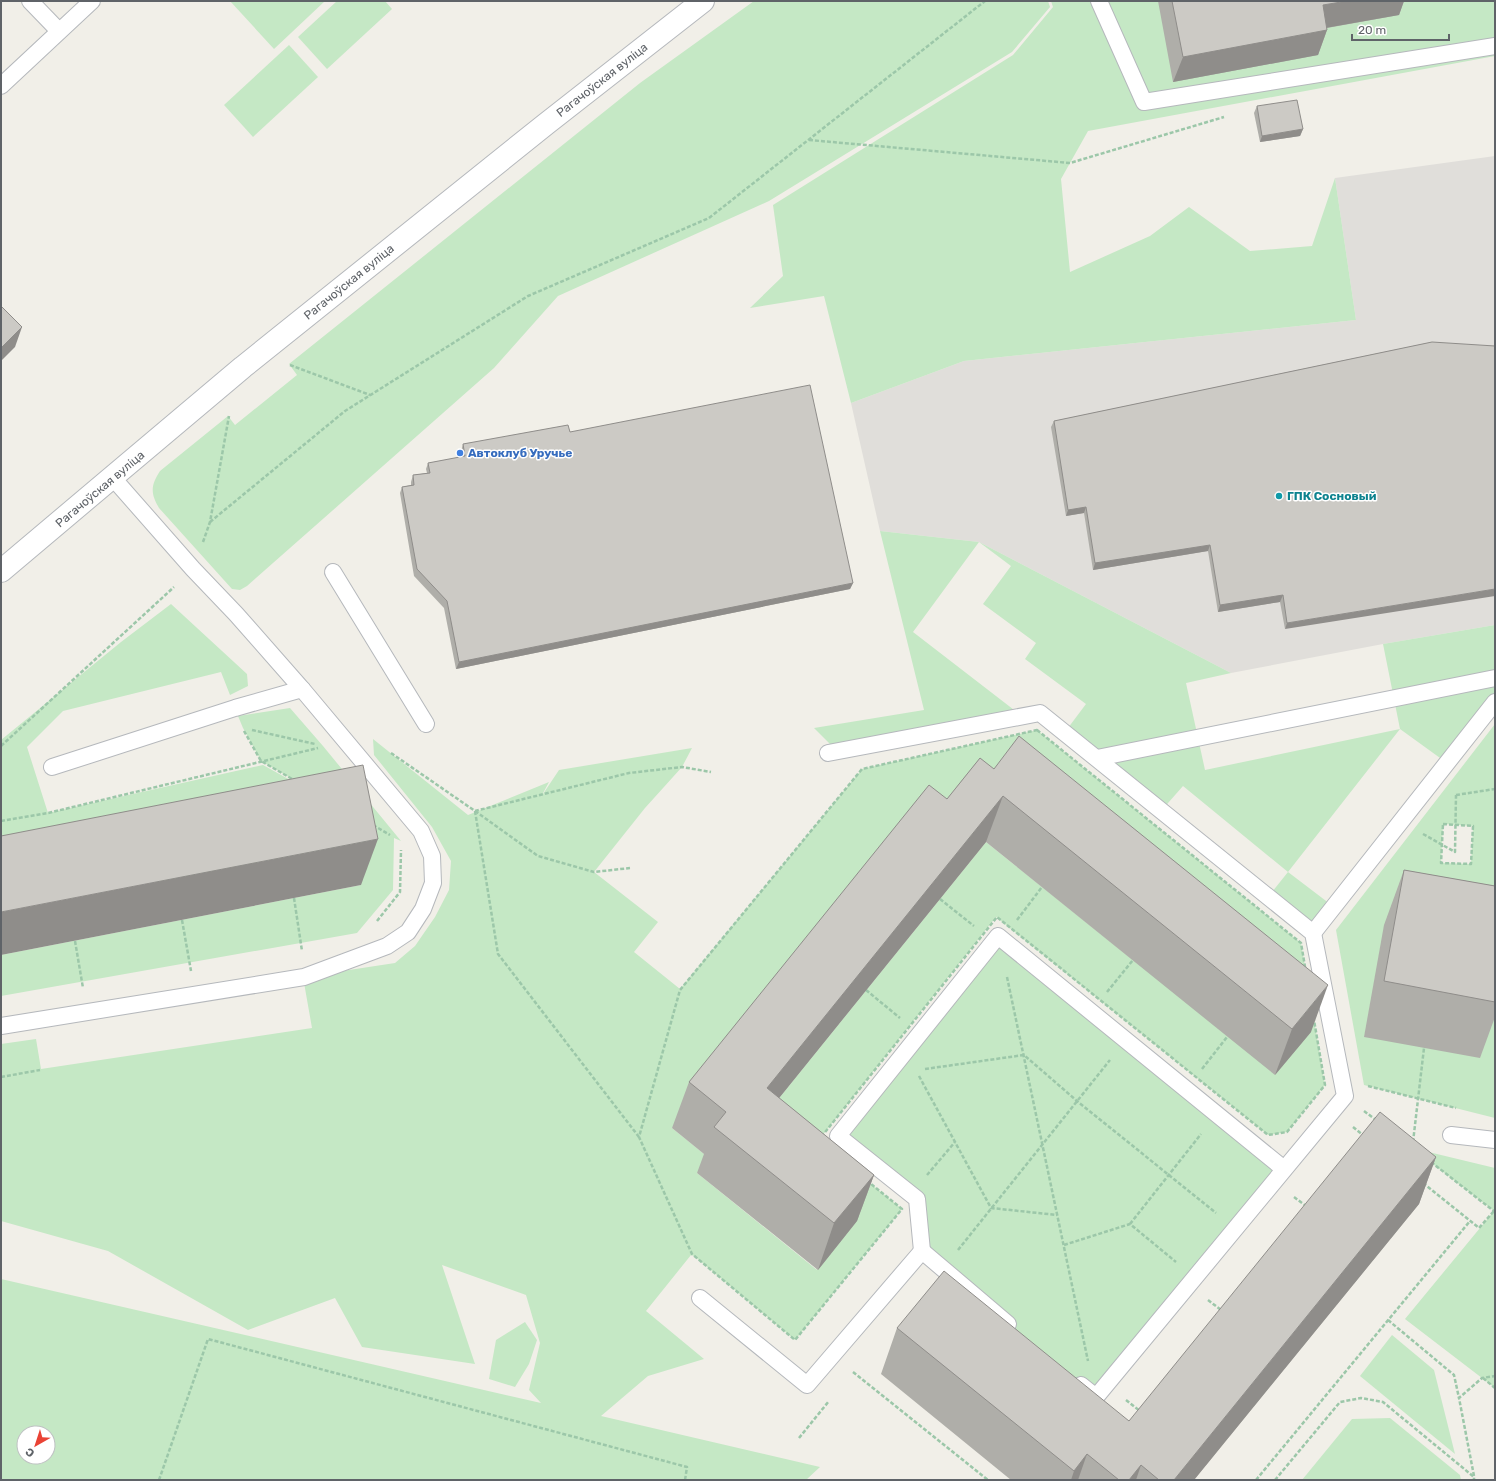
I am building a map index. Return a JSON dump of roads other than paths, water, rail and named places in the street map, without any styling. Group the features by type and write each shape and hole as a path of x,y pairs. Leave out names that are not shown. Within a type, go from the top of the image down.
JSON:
{"street":[{"name":"Рагачоўская вуліца","path":"4,564 113,478 243,367 546,124 703,1"}],"lane":[{"path":"30,1 59,31"},
{"path":"1,86 92,1"},
{"path":"1099,1 1144,102 1495,46"},
{"path":"1,1026 304,977 387,946 408,932 423,909 433,883 432,856 421,831 302,689 113,478"},
{"path":"333,572 426,724"},
{"path":"1097,758 1495,678"},
{"path":"52,767 235,708 302,689"},
{"path":"1313,933 1495,702"},
{"path":"828,753 1040,713 1313,933 1345,1096 1096,1397 1072,1377"},
{"path":"1022,1336 922,1251 917,1199 838,1136 1004,932 1125,1040 1284,1170"},
{"path":"1451,1135 1495,1140"},
{"path":"700,1298 807,1385 922,1251"}],"place":[{"name":"Автоклуб Уручье","path":"460,453"},
{"name":"ГПК Сосновый","path":"1279,496"}]}
